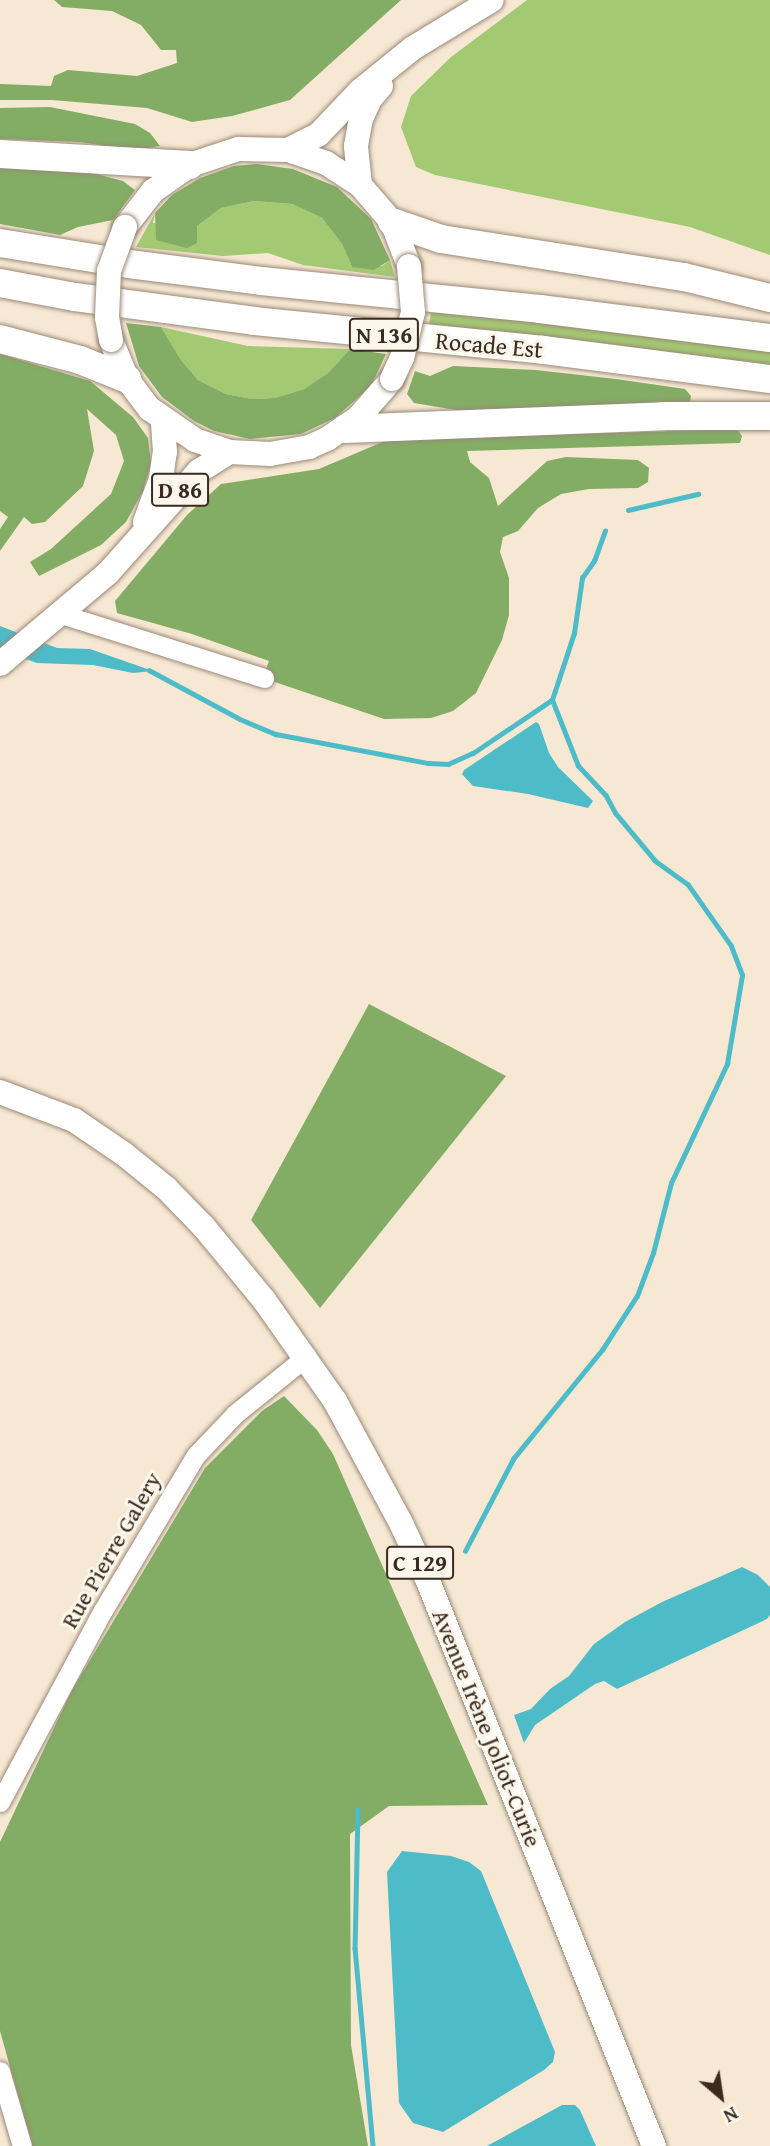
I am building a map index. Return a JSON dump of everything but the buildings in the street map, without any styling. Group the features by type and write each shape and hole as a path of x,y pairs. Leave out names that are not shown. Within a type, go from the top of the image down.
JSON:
{"highway":[{"path":"0,154 190,165"},
{"path":"392,222 441,239 684,277 770,298"},
{"name":"Rocade Est","path":"0,243 222,276 540,309 770,338"},
{"name":"Rocade Est","path":"0,284 75,298 254,321 543,350 770,379"},
{"path":"0,339 80,360 127,379"},
{"path":"345,429 664,416 770,415"}],"main road":[{"path":"288,150 319,134 361,90 413,48 492,0"},
{"path":"360,185 356,146 361,119 370,99 413,48"},
{"path":"238,149 288,150 326,163 360,185 392,222 409,266 413,312 402,358 392,379 371,407 345,429 309,447 289,452 230,452 195,440 163,421 127,379 111,340 107,317 109,271 125,227 153,191 190,165 238,149"},
{"name":"D 86","path":"138,540 162,479 165,453 163,421"},
{"name":"D 86","path":"1,664 108,573 199,471 230,452"},
{"name":"Avenue Irène Joliot-Curie","path":"0,1092 74,1120 147,1171 203,1226 307,1356 361,1446 428,1581 654,2146"}],"street":[{"path":"61,614 264,678"},
{"name":"Rue Pierre Galery","path":"0,1802 102,1612 196,1455 235,1414 307,1356"},
{"path":"0,2071 22,2146"}],"green space":[{"path":"54,0 401,0 290,100 232,116 192,122 147,108 52,100 0,100 0,84 51,86 54,76 68,70 137,76 177,63 176,50 161,50 141,25 112,11 62,7"},
{"path":"527,0 770,0 770,255 690,227 435,175 416,167 401,127 411,96 451,57"},
{"path":"50,107 135,124 150,133 160,146 137,150 79,142 0,139 0,108"},
{"path":"257,164 293,169 337,187 371,219 390,260 374,270 352,267 342,244 322,218 292,204 254,201 221,208 197,226 197,243 187,248 156,240 155,213 172,195 200,178 234,166"},
{"path":"0,167 92,173 123,181 135,190 113,220 78,227 60,235 0,224"},
{"path":"254,201 292,204 322,218 342,244 352,267 382,266 390,260 395,277 303,265 268,253 223,256 136,247 155,213 153,223 197,226 221,208"},
{"path":"431,311 536,320 770,350 770,368 429,327"},
{"path":"126,323 161,327 181,360 198,380 226,394 252,399 275,398 304,389 328,373 350,349 386,354 371,386 335,418 301,434 250,439 214,431 194,421 162,397 139,366"},
{"path":"161,327 248,346 350,349 328,373 304,389 275,398 252,399 226,394 198,380 181,360"},
{"path":"0,354 90,381 133,417 148,438 151,463 143,491 126,522 101,545 39,576 30,562 51,549 111,494 124,461 116,435 87,409 94,451 83,486 45,522 32,524 24,517 0,551 0,529 8,517 0,511"},
{"path":"453,366 536,370 616,379 685,389 691,396 690,403 462,411 414,403 407,394 415,371 430,376"},
{"path":"737,429 742,436 740,443 467,451 470,462 489,478 498,506 547,461 566,457 638,460 649,468 648,482 638,488 589,489 561,494 538,508 518,531 503,537 500,552 509,578 509,615 502,640 476,693 453,711 431,718 384,719 263,678 269,661 192,634 117,613 115,601 187,515 221,484 319,469 387,440"},
{"path":"369,1004 506,1076 320,1308 251,1220"},
{"path":"284,1396 317,1430 333,1454 488,1805 389,1806 350,1834 351,2045 368,2146 32,2146 0,2031 0,1842 71,1692 205,1468 262,1411"}],"water":[{"path":"0,626 57,648 90,649 153,671 133,673 93,665 37,663 0,650"},
{"path":"536,722 558,767 593,801 588,808 528,794 473,786 462,774 464,770"},
{"path":"742,1567 758,1575 770,1587 770,1615 767,1619 617,1689 604,1681 595,1684 535,1725 524,1743 514,1715 531,1709 550,1689 569,1676 594,1644 625,1622 662,1602"},
{"path":"402,1851 451,1856 469,1862 481,1871 555,2052 553,2062 544,2070 443,2132 413,2123 399,2103 387,1872"},
{"path":"562,2105 575,2105 580,2110 596,2146 487,2146"}],"waterway":[{"path":"628,510 698,494"},
{"path":"149,670 240,719 276,734 428,763 448,764 473,753 552,700 574,633 582,578 594,561 605,531"},
{"path":"465,1551 513,1459 602,1350 637,1296 653,1253 671,1183 727,1064 742,975 731,946 688,885 655,861 615,813 606,796 578,766 552,700"},
{"path":"358,1809 355,1948 373,2146"}]}
